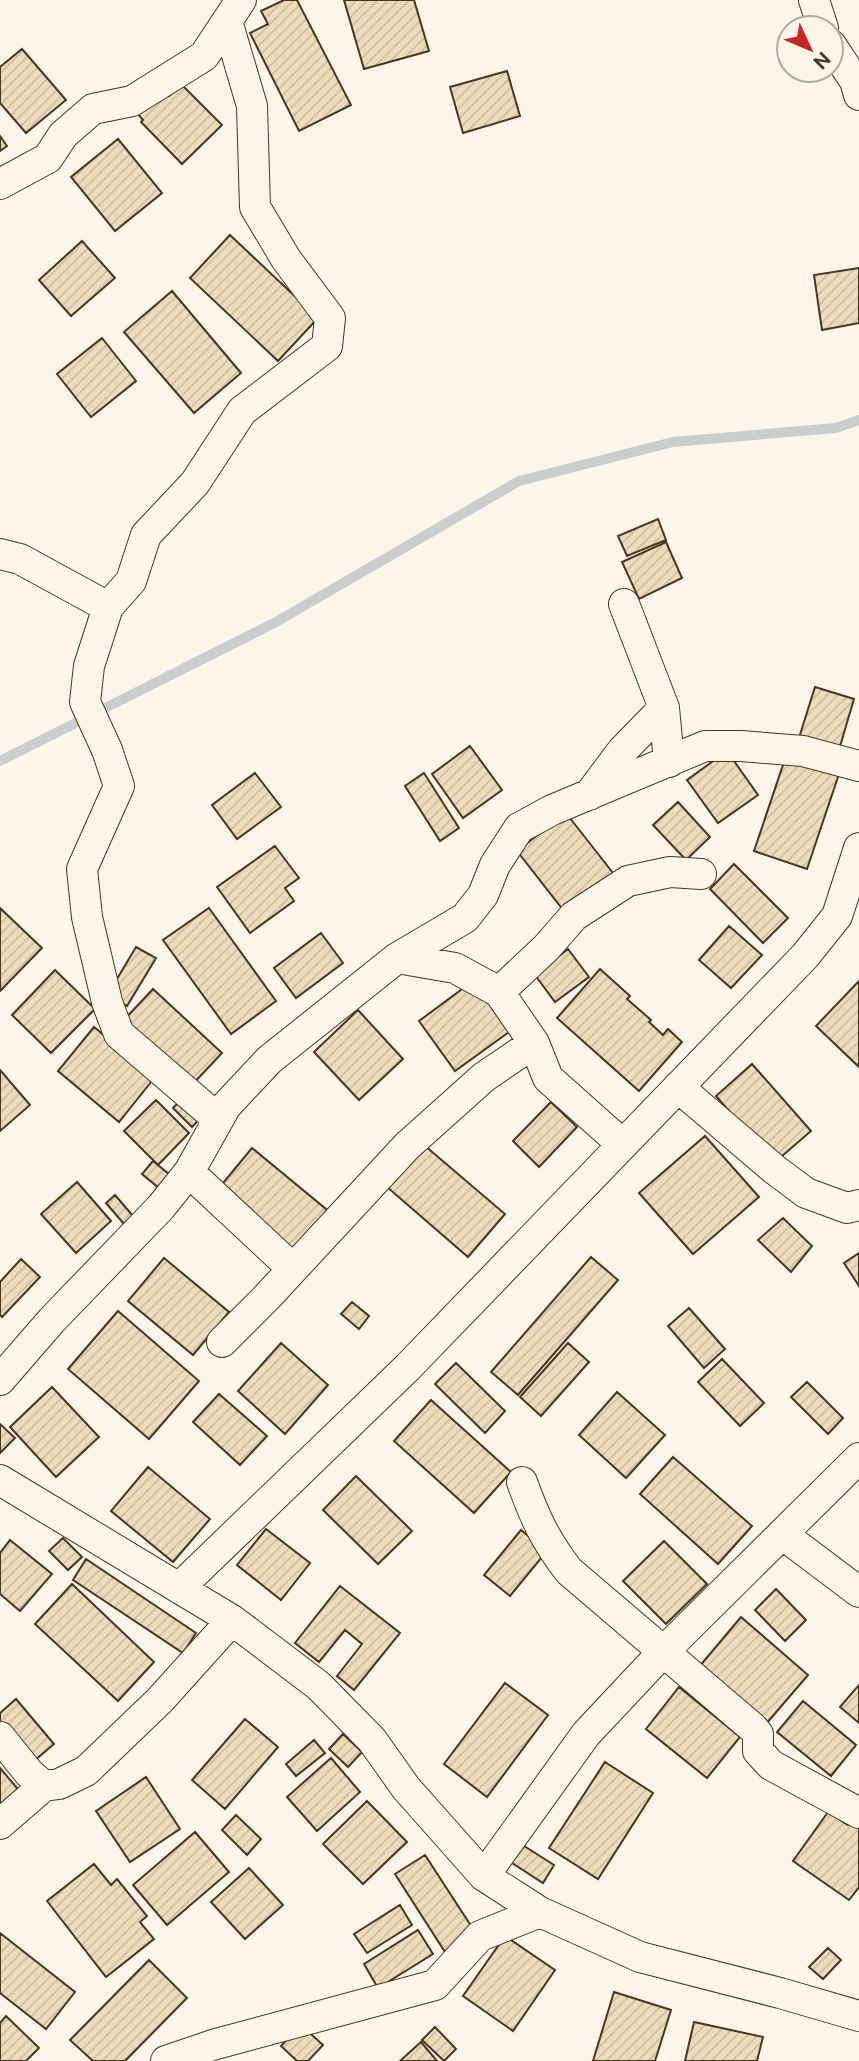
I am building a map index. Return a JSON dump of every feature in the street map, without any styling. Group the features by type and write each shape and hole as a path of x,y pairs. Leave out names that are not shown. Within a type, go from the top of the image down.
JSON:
{"street":[{"path":"0,184 48,158 63,135 93,108 132,101 204,56 234,11"},
{"path":"218,1119 119,1034 107,1002 87,917 82,869 119,786 107,750 85,702 89,666 108,607 131,580 146,535 195,483 242,411 327,346 330,318 286,259 255,206 251,106 234,11"},
{"path":"845,66 855,81 859,95"},
{"path":"0,554 20,559 108,607"},
{"path":"624,604 664,708 669,762"},
{"path":"589,796 622,751 664,708"},
{"path":"0,1380 52,1320 161,1207 189,1172 226,1105 269,1060 397,958 465,918 483,895 495,865 519,828 552,810 705,746 803,751 859,766"},
{"path":"179,1588 407,1368 805,956 836,916 859,848"},
{"path":"499,992 546,948 574,916 628,881 670,872 701,874"},
{"path":"397,958 455,968 499,992 534,1043 548,1077 622,1144"},
{"path":"222,1342 407,1146 484,1077 534,1043"},
{"path":"678,1087 806,1193 847,1208 859,1205"},
{"path":"189,1172 293,1269"},
{"path":"484,1876 586,1734 662,1653 859,1458"},
{"path":"0,1480 232,1620 319,1686 372,1740 406,1788 484,1876 540,1912 640,1958 859,2016"},
{"path":"522,1482 538,1525 569,1571 753,1728 758,1734 758,1751 771,1765 859,1813"},
{"path":"782,1534 859,1592"},
{"path":"0,1824 44,1786 59,1784 86,1771 160,1700 232,1620"},
{"path":"0,1737 29,1773 44,1786"},
{"path":"166,2061 216,2044 435,1985 480,1936 540,1912"}],"building":[{"path":"284,0 297,0 351,105 299,131 250,33 268,24 261,11"},
{"path":"344,0 414,0 429,51 364,69"},
{"path":"22,49 66,100 26,133 0,103 0,67"},
{"path":"507,71 520,116 463,133 450,87"},
{"path":"181,84 222,125 182,164 141,122 143,120 137,113 162,88 169,96"},
{"path":"0,136 7,146 0,151"},
{"path":"118,139 162,193 115,231 71,177"},
{"path":"230,235 318,318 278,361 190,278"},
{"path":"82,241 115,278 71,316 39,280"},
{"path":"859,268 859,323 822,330 814,275"},
{"path":"172,291 241,373 194,413 124,332"},
{"path":"102,338 136,381 91,417 57,374"},
{"path":"658,519 666,540 627,556 618,536"},
{"path":"666,542 682,578 639,599 622,562"},
{"path":"815,687 854,699 838,753 798,741"},
{"path":"470,746 502,790 463,818 432,774"},
{"path":"727,751 758,795 718,823 687,780"},
{"path":"786,756 839,774 807,869 754,851"},
{"path":"255,773 281,807 237,839 212,805"},
{"path":"424,773 459,828 440,841 405,786"},
{"path":"678,802 710,837 686,860 653,825"},
{"path":"566,813 613,873 564,911 517,851"},
{"path":"275,846 299,878 285,888 294,901 250,933 217,887"},
{"path":"734,864 788,918 763,943 710,889"},
{"path":"0,908 42,948 0,991"},
{"path":"209,908 276,1001 231,1034 163,940"},
{"path":"729,926 762,955 731,988 699,960"},
{"path":"321,933 343,963 296,998 274,968"},
{"path":"136,947 156,958 127,1006 108,994"},
{"path":"568,949 589,977 555,1002 535,975"},
{"path":"600,969 630,996 627,999 651,1020 649,1022 663,1035 668,1029 682,1042 639,1091 557,1018"},
{"path":"55,970 95,1009 51,1053 12,1015"},
{"path":"473,981 509,1032 455,1071 419,1021"},
{"path":"859,981 859,1067 816,1026"},
{"path":"153,989 222,1053 190,1087 122,1022"},
{"path":"358,1010 403,1059 359,1100 314,1052"},
{"path":"94,1027 155,1077 119,1122 58,1071"},
{"path":"752,1064 811,1131 774,1163 716,1096"},
{"path":"0,1070 30,1105 0,1131"},
{"path":"186,1095 205,1113 192,1127 173,1108"},
{"path":"156,1100 189,1133 158,1165 124,1131"},
{"path":"551,1102 577,1127 539,1167 513,1141"},
{"path":"705,1136 759,1197 693,1254 639,1193"},
{"path":"424,1145 505,1214 468,1257 387,1187"},
{"path":"252,1148 332,1214 298,1256 218,1189"},
{"path":"153,1161 170,1175 159,1188 142,1174"},
{"path":"77,1182 111,1221 76,1253 41,1214"},
{"path":"115,1195 133,1216 124,1224 106,1203"},
{"path":"783,1218 812,1246 791,1272 758,1240"},
{"path":"859,1253 859,1286 844,1263"},
{"path":"591,1257 618,1280 518,1395 491,1372"},
{"path":"164,1258 229,1312 193,1355 128,1301"},
{"path":"21,1259 40,1277 2,1317 0,1282"},
{"path":"352,1302 369,1316 359,1329 341,1314"},
{"path":"689,1308 725,1349 704,1368 668,1326"},
{"path":"118,1311 199,1381 149,1439 68,1369"},
{"path":"281,1343 328,1385 285,1434 238,1391"},
{"path":"568,1343 589,1362 541,1416 520,1397"},
{"path":"722,1359 764,1403 740,1426 698,1382"},
{"path":"456,1363 505,1411 485,1433 435,1384"},
{"path":"807,1382 843,1418 828,1434 791,1397"},
{"path":"52,1387 99,1437 56,1477 10,1427"},
{"path":"617,1392 665,1435 626,1478 579,1435"},
{"path":"219,1394 267,1436 240,1465 193,1422"},
{"path":"431,1400 511,1472 474,1513 394,1441"},
{"path":"0,1424 15,1438 0,1453"},
{"path":"673,1457 752,1526 718,1564 640,1494"},
{"path":"148,1467 210,1519 173,1562 111,1511"},
{"path":"356,1476 412,1531 378,1564 323,1510"},
{"path":"266,1529 310,1563 281,1600 237,1565"},
{"path":"521,1530 547,1551 510,1596 484,1575"},
{"path":"63,1538 82,1557 68,1570 49,1551"},
{"path":"10,1540 52,1574 20,1611 0,1594 0,1553"},
{"path":"664,1541 707,1584 666,1624 623,1581"},
{"path":"86,1559 196,1633 183,1653 73,1580"},
{"path":"72,1584 154,1662 118,1701 35,1624"},
{"path":"340,1586 400,1633 354,1690 337,1676 362,1644 345,1630 319,1662 295,1643"},
{"path":"776,1589 806,1620 785,1641 755,1610"},
{"path":"741,1617 808,1675 766,1724 699,1667"},
{"path":"505,1683 548,1715 487,1797 444,1764"},
{"path":"859,1685 859,1723 840,1707"},
{"path":"679,1687 740,1737 707,1778 646,1729"},
{"path":"16,1699 54,1744 34,1761 0,1722 0,1713"},
{"path":"803,1701 856,1745 831,1776 777,1732"},
{"path":"245,1719 278,1747 225,1809 192,1780"},
{"path":"343,1734 362,1752 348,1767 329,1749"},
{"path":"314,1740 325,1753 296,1776 286,1764"},
{"path":"331,1758 360,1792 317,1831 287,1797"},
{"path":"605,1762 653,1793 598,1879 549,1848"},
{"path":"0,1768 22,1794 0,1813"},
{"path":"146,1777 180,1829 130,1862 96,1811"},
{"path":"367,1801 407,1842 363,1884 323,1844"},
{"path":"828,1812 848,1825 851,1820 859,1826 859,1887 849,1900 793,1861"},
{"path":"236,1815 261,1839 247,1855 222,1830"},
{"path":"195,1832 229,1872 167,1925 133,1885"},
{"path":"521,1844 554,1865 543,1883 509,1861"},
{"path":"425,1855 475,1932 445,1952 395,1874"},
{"path":"94,1864 111,1885 117,1879 147,1916 140,1922 154,1939 106,1977 47,1901"},
{"path":"249,1868 283,1905 245,1939 211,1902"},
{"path":"400,1905 412,1925 367,1953 354,1934"},
{"path":"418,1930 433,1954 378,1988 364,1964"},
{"path":"0,1933 75,1992 46,2029 0,1993"},
{"path":"505,1936 555,1970 513,2031 463,1996"},
{"path":"828,1948 841,1960 823,1979 809,1967"},
{"path":"149,1960 187,1998 125,2061 93,2061 70,2040"},
{"path":"614,1992 671,2010 655,2061 593,2061"},
{"path":"6,2016 39,2048 26,2061 0,2061 0,2023"},
{"path":"694,2022 763,2037 757,2061 685,2061"},
{"path":"301,2025 323,2045 308,2061 297,2061 281,2046"},
{"path":"435,2027 456,2049 444,2061 422,2040"},
{"path":"421,2042 437,2061 400,2061"}],"waterway":[{"path":"0,761 276,622 519,481 673,442 836,428 859,420"}]}
